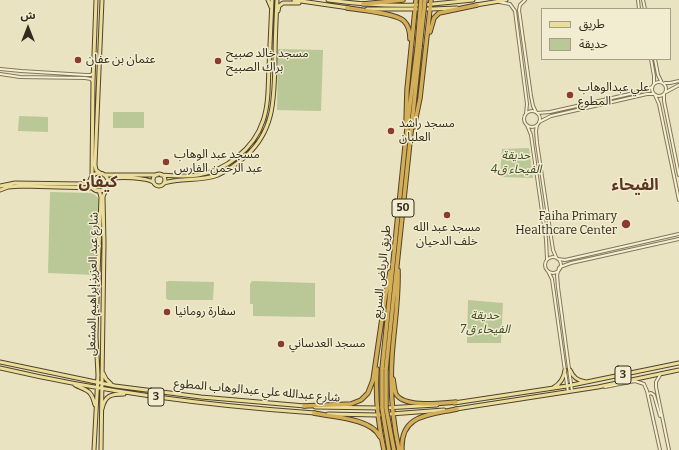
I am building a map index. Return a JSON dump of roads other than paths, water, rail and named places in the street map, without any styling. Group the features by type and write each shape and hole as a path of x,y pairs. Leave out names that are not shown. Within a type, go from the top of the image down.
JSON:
{"highway":[{"path":"363,4 403,0"},
{"path":"406,137 405,108 416,0"},
{"name":"طريق الرياض السريع","path":"394,450 386,408 384,369 411,140 419,47 421,0"},
{"name":"طريق الرياض السريع","path":"390,450 382,408 384,369 406,137 425,0"},
{"path":"411,140 420,98 431,2"},
{"path":"426,46 436,15 442,12 477,5"},
{"path":"347,8 388,14 401,19 405,22 409,29 410,52"},
{"path":"414,25 417,21 422,20 426,22 429,27"},
{"path":"304,406 351,404 361,400 371,388 378,352 385,298 395,251"},
{"path":"398,257 398,297 391,393 395,428 401,450"},
{"path":"378,352 376,408 384,450"},
{"path":"392,371 396,394 405,401 416,403 456,402"},
{"path":"376,394 382,400 388,398 391,393"},
{"path":"401,450 403,434 405,429 412,421 422,416 457,409"},
{"path":"314,413 368,425 379,434 384,450"},
{"path":"380,430 383,424 387,423 392,424 395,428"}],"main road":[{"path":"0,186 15,183 82,184 87,183 90,180 92,176 93,72 96,0"},
{"path":"102,0 96,170 104,175 194,176 220,168 231,161 249,145 263,122 268,101 272,0"},
{"path":"268,0 272,9"},
{"path":"0,190 8,187 22,186 94,188 99,190 103,189 110,180 115,178 144,179 153,182 154,185 158,186 172,180 200,180 223,172 234,166 254,148 266,130 268,124 274,99 277,0"},
{"path":"294,0 347,8 380,10 415,7 431,2 473,0"},
{"path":"328,0 431,9 477,5 506,0"},
{"path":"276,17 279,7 283,3 312,3"},
{"path":"270,49 273,52 275,50"},
{"path":"94,53 97,55 100,52"},
{"path":"269,56 273,55 275,57"},
{"path":"94,61 97,58 100,61"},
{"path":"93,95 96,97 99,95"},
{"path":"93,102 96,100 99,102"},
{"path":"93,121 95,123 98,121"},
{"path":"263,122 264,124 268,124"},
{"path":"260,128 263,127 266,130"},
{"path":"249,145 250,149 254,148"},
{"path":"220,168 223,169 223,172"},
{"path":"92,176 100,173"},
{"path":"104,175 107,179 107,185"},
{"path":"153,182 153,178 159,175"},
{"path":"159,175 164,178 164,183"},
{"path":"90,180 94,188"},
{"name":"شارع عبد العزيز إبراهيم المشعل","path":"99,383 102,369 104,242 103,197 107,185"},
{"name":"شارع عبد العزيز إبراهيم المشعل","path":"99,190 101,197 98,243 96,336 99,383"},
{"path":"98,243 101,241 104,242"},
{"path":"97,286 100,288 103,286"},
{"path":"97,293 100,290 103,292"},
{"path":"96,336 99,338 102,336"},
{"name":"شارع عبدالله علي عبدالوهاب المطوع","path":"0,362 115,386 201,398 325,408 392,408 456,402 572,386 679,363"},
{"name":"شارع عبدالله علي عبدالوهاب المطوع","path":"0,368 49,379 133,394 227,406 314,413 377,415 457,409 598,387 679,370"},
{"path":"102,369 106,379 115,386"},
{"path":"549,389 560,382 565,370"},
{"path":"570,370 577,380 589,382"},
{"path":"72,383 90,392 96,408"},
{"path":"99,383 101,416 100,450 94,450 96,408 99,388"},
{"path":"101,416 104,402 108,397 114,394 133,394"}],"street":[{"path":"524,0 519,8 521,27 532,104 540,118 539,122"},
{"path":"496,2 510,4 515,11 527,104 524,120 532,135 546,239 547,259 545,264 551,276 568,392"},
{"path":"517,28 519,26 521,27"},
{"path":"519,44 521,45 523,43"},
{"path":"520,50 521,48 524,48"},
{"path":"651,60 654,76 652,91 660,104 679,200"},
{"path":"655,60 658,75 666,88 664,100 679,175"},
{"path":"0,68 15,71 86,76 92,75 93,72"},
{"path":"14,76 16,73 15,71"},
{"path":"20,77 19,74 21,71"},
{"path":"49,73 49,78"},
{"path":"0,74 20,77 88,78 93,82"},
{"path":"526,114 530,111 546,113 624,96 643,91 658,81 673,83 679,81"},
{"path":"673,83 672,86 675,86"},
{"path":"572,391 557,279 560,262 553,250 536,134 537,125 539,122 547,118 625,99 644,95 660,96 679,85"},
{"path":"643,91 645,93 644,95"},
{"path":"618,97 619,101"},
{"path":"546,113 544,116 547,118"},
{"path":"528,125 537,125"},
{"path":"665,129 667,130 670,128"},
{"path":"532,135 534,133 536,134"},
{"path":"666,137 668,134 671,135"},
{"path":"535,161 538,162 540,160"},
{"path":"536,167 540,165"},
{"path":"547,259 551,257 566,260 679,234"},
{"path":"672,236 675,237 674,240"},
{"path":"548,271 554,272 566,264 679,239"},
{"path":"605,251 604,253 606,255"},
{"path":"599,252 600,256"},
{"path":"566,260 566,264"},
{"path":"555,304 557,302 560,303"},
{"path":"560,338 563,340 565,337"},
{"path":"660,374 656,382 656,387 669,450"},
{"path":"598,387 607,387 639,381 646,386 660,450"},
{"path":"648,394 651,393 654,395 664,426"}],"place":[{"name":"عثمان بن عفان","path":"78,60"},
{"name":"مسجد خالد صبيح براك الصبيح","path":"218,61"},
{"name":"علي عبدالوهاب المطوع","path":"570,95"},
{"name":"مسجد راشد العلبان","path":"391,131"},
{"name":"مسجد عبد الوهاب عبد الرحمن الفارس","path":"166,162"},
{"name":"مسجد عبد الله خلف الدحيان","path":"447,215"},
{"name":"Faiha Primary Healthcare Center","path":"626,224"},
{"name":"سفارة رومانيا","path":"167,312"},
{"name":"مسجد العدساني","path":"281,344"}],"district":[{"name":"كيفان","path":"98,183"},
{"name":"الفيحاء","path":"635,186"}],"park label":[{"name":"حديقة الفيحاء ق4","path":"516,163"},
{"name":"حديقة الفيحاء ق7","path":"485,323"}]}
